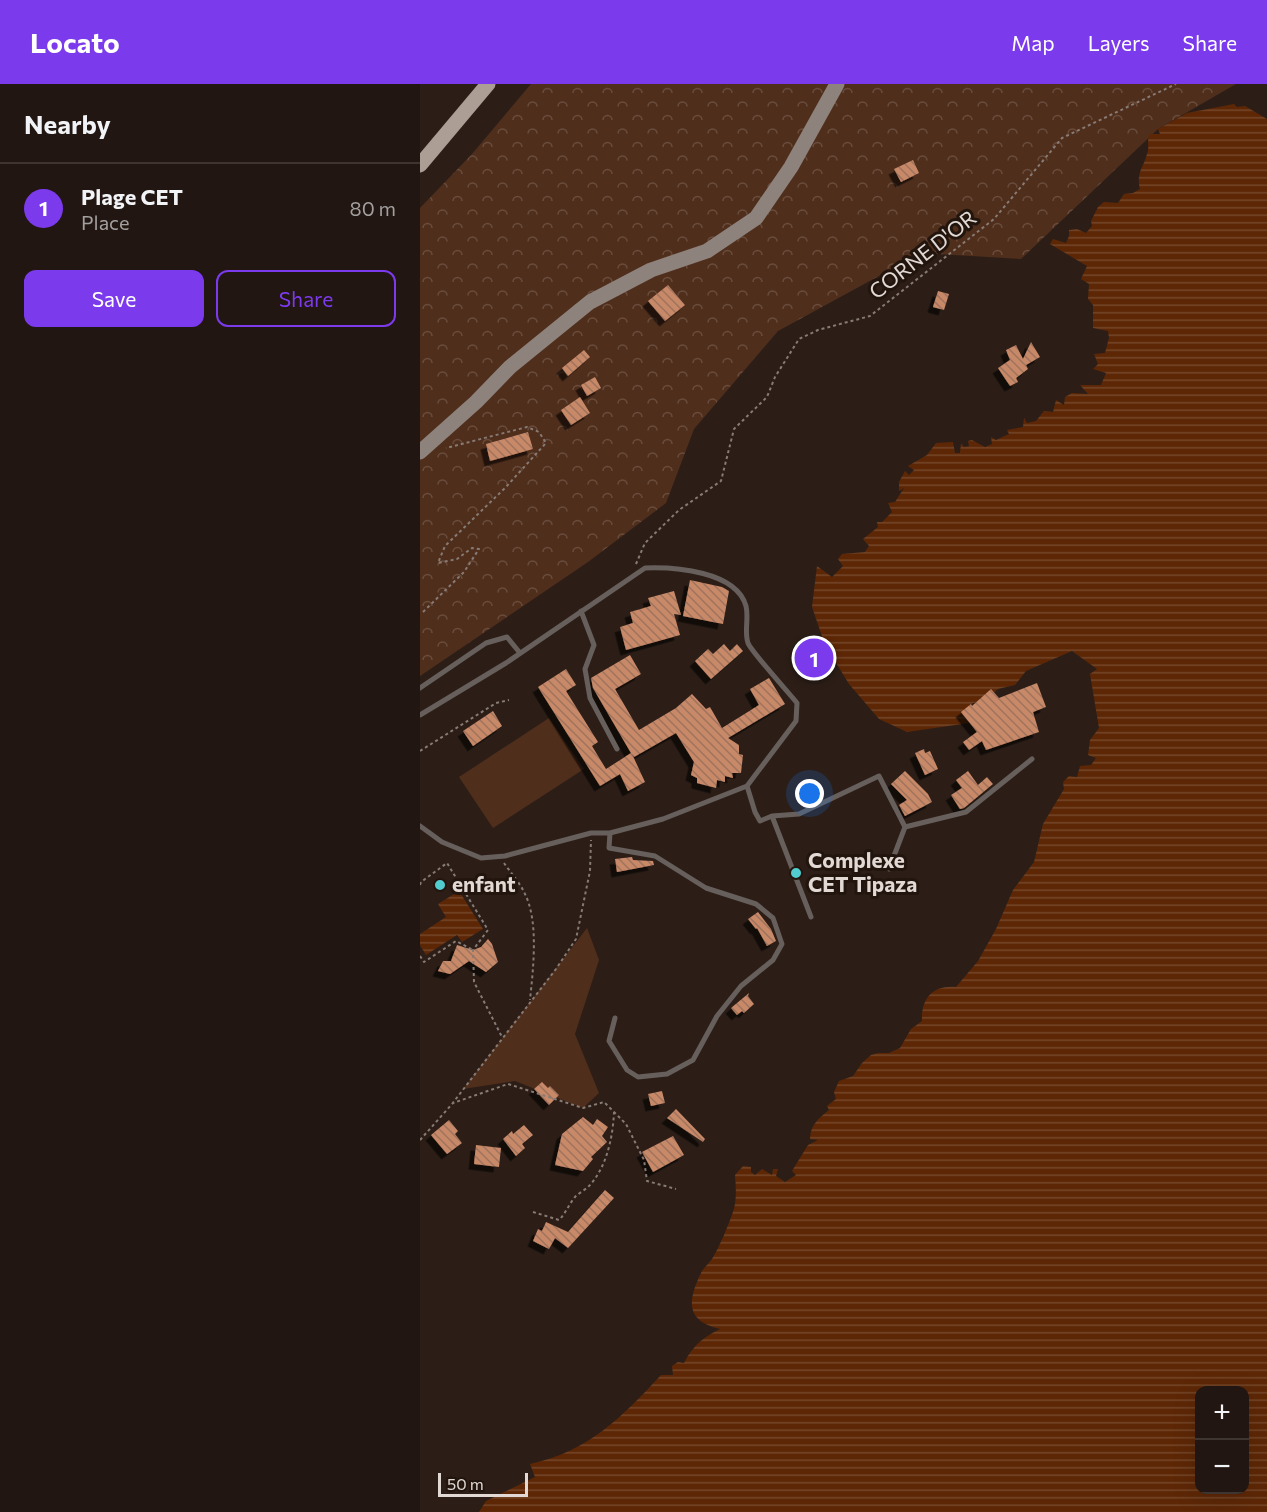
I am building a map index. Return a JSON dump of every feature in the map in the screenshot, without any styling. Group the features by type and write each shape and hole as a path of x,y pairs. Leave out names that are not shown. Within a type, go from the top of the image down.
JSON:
{"main road":[{"path":"420,165 488,84"}],"street":[{"path":"420,452 476,402 510,367 590,302 651,270 707,251 756,218 791,167 837,84"}],"lane":[{"path":"420,715 520,653 645,568 702,573 731,585 746,605 748,644 797,703 796,722 747,786 663,819 610,833 591,833 500,856 481,858 442,842 420,826"},
{"path":"580,611 594,645 585,669 590,698 617,749"},
{"path":"420,688 486,643 507,637 520,653"},
{"path":"905,826 966,812 1032,759"},
{"path":"747,786 760,821 772,816 799,814 879,776 905,826 889,869"},
{"path":"772,816 811,917"},
{"path":"610,833 609,848 655,856 706,888 756,904 773,918 782,944 773,960 741,986 717,1016 693,1060 667,1074 638,1077 627,1070 609,1041 615,1018"}],"path":[{"name":"CORNE D'OR","path":"630,577 645,543 679,510 721,481 734,429 767,397 775,377 799,339 818,330 870,316 994,219 1062,138 1176,84"},
{"path":"423,612 464,572 479,549 472,548 457,559 438,563 446,546 505,488 546,443 539,432 527,427 440,450"},
{"path":"420,751 496,703 509,700"},
{"path":"420,1140 451,1106 576,939 590,871 591,833"},
{"path":"500,856 526,895 532,917 533,962 530,1001"},
{"path":"420,885 447,863 488,930 473,950 474,982 502,1037"},
{"path":"420,956 424,962 456,941 473,950"},
{"path":"451,1106 453,1103 508,1084 583,1108 604,1102 626,1124 644,1160 647,1181 676,1189"},
{"path":"533,1212 560,1220 567,1213 573,1199 591,1185 605,1160 613,1133 614,1112"}],"green space":[{"path":"531,84 1236,84 1158,129 1021,259 921,253 778,331 694,429 666,503 588,562 420,676 420,208 472,154"},
{"path":"549,718 584,769 493,828 459,777"},
{"path":"587,928 599,960 575,1034 599,1093 583,1108 515,1081 463,1089"}],"shaded area":[{"path":"1234,104 1237,107 1245,106 1267,119 1267,1512 479,1512 486,1501 535,1477 530,1464 570,1451 603,1431 661,1375 673,1375 672,1366 678,1362 684,1363 699,1343 720,1329 701,1321 695,1315 692,1301 696,1283 703,1269 715,1254 733,1212 736,1198 735,1175 743,1166 751,1167 751,1172 755,1175 762,1169 772,1175 773,1169 778,1169 776,1176 785,1182 796,1175 792,1171 808,1145 818,1140 810,1139 813,1126 829,1110 827,1106 836,1099 834,1092 839,1081 853,1076 871,1055 889,1053 900,1048 911,1029 922,1021 924,1006 930,995 941,988 956,987 978,961 996,929 1013,890 1034,862 1043,824 1064,789 1063,782 1069,776 1077,777 1080,766 1091,765 1096,758 1088,755 1090,740 1099,728 1090,674 1097,669 1072,651 1026,671 1015,685 998,689 983,702 973,703 962,713 969,723 907,732 879,719 849,684 825,645 812,607 817,566 832,577 843,566 838,559 842,554 865,552 869,546 863,539 878,527 877,522 882,522 892,512 888,503 895,502 904,488 899,491 899,482 905,471 909,475 914,470 908,466 927,455 936,443 953,442 955,453 960,453 961,443 964,447 969,446 968,441 972,440 985,447 992,444 991,437 996,440 1009,434 1007,430 1023,427 1024,418 1027,423 1036,421 1044,411 1053,412 1056,400 1064,405 1065,397 1072,393 1088,394 1080,385 1101,385 1106,373 1093,369 1098,364 1094,354 1105,353 1109,338 1108,331 1093,328 1093,305 1088,299 1089,284 1081,279 1087,266 1050,244 1053,239 1066,243 1069,230 1077,229 1086,233 1092,226 1091,221 1098,207 1104,202 1118,203 1124,194 1140,189 1139,174 1148,151 1148,139 1150,134 1160,134 1158,129 1187,113"},
{"path":"459,891 483,929 462,942 457,935 426,955 420,945 420,934 446,917 438,904"}],"building":[{"path":"913,160 919,173 901,182 894,169"},
{"path":"668,285 685,305 665,321 648,301"},
{"path":"938,291 949,294 944,310 933,307"},
{"path":"1031,342 1040,357 1026,365 1028,369 1016,378 1018,382 1010,386 998,368 1010,360 1006,350 1016,345 1023,359"},
{"path":"584,350 590,357 568,376 562,368"},
{"path":"595,377 601,388 587,396 581,385"},
{"path":"580,397 590,413 571,425 561,410"},
{"path":"528,432 533,449 490,461 486,444"},
{"path":"690,580 722,587 729,591 723,624 683,616"},
{"path":"674,591 681,615 674,614 680,635 626,650 620,627 633,623 630,612 651,606 648,598"},
{"path":"724,644 730,651 737,644 743,651 711,679 695,661 708,649 713,654"},
{"path":"630,655 641,674 615,689 639,730 676,708 692,694 706,709 710,707 722,728 759,705 750,689 769,678 785,704 728,738 739,745 739,754 743,755 741,773 732,773 733,778 725,776 725,782 717,780 716,788 697,783 697,778 691,775 694,762 676,733 634,757 632,754 645,782 628,791 620,774 600,786 538,687 566,669 576,685 566,691 598,742 592,746 606,769 631,753 593,688 591,678"},
{"path":"1037,683 1046,707 1033,712 1039,732 986,750 982,741 969,750 963,742 977,732 961,712 971,704 972,706 991,689 999,698"},
{"path":"493,711 502,726 473,746 463,731"},
{"path":"924,749 925,753 930,751 938,769 925,775 915,753"},
{"path":"905,771 928,794 932,802 905,816 899,805 907,800 891,784"},
{"path":"968,771 978,785 987,777 993,784 960,809 951,795 962,788 956,780"},
{"path":"632,857 633,860 653,861 654,865 617,872 615,859"},
{"path":"758,912 771,929 776,941 767,946 757,928 748,919"},
{"path":"488,939 498,962 486,972 469,961 450,974 438,971 443,961 451,961 457,945 473,950 481,947"},
{"path":"749,993 748,996 754,1004 744,1013 742,1011 737,1015 731,1008"},
{"path":"542,1082 559,1095 549,1105 534,1089"},
{"path":"662,1091 665,1103 651,1106 648,1094"},
{"path":"676,1109 705,1139 703,1142 667,1118"},
{"path":"583,1117 593,1125 597,1119 608,1127 602,1136 607,1142 591,1157 593,1159 583,1171 555,1165 562,1134"},
{"path":"449,1120 458,1131 455,1134 462,1143 447,1154 431,1135"},
{"path":"524,1125 533,1135 522,1144 525,1148 516,1156 503,1139"},
{"path":"673,1136 684,1155 653,1172 642,1152"},
{"path":"476,1145 501,1148 499,1167 474,1164"},
{"path":"605,1190 614,1198 568,1248 555,1238 549,1249 533,1241 538,1229 542,1231 546,1222 568,1232"}],"place":[{"name":"Plage CET","path":"814,658"},
{"name":"Complexe CET Tipaza","path":"796,873"},
{"name":"enfant","path":"440,885"}]}
